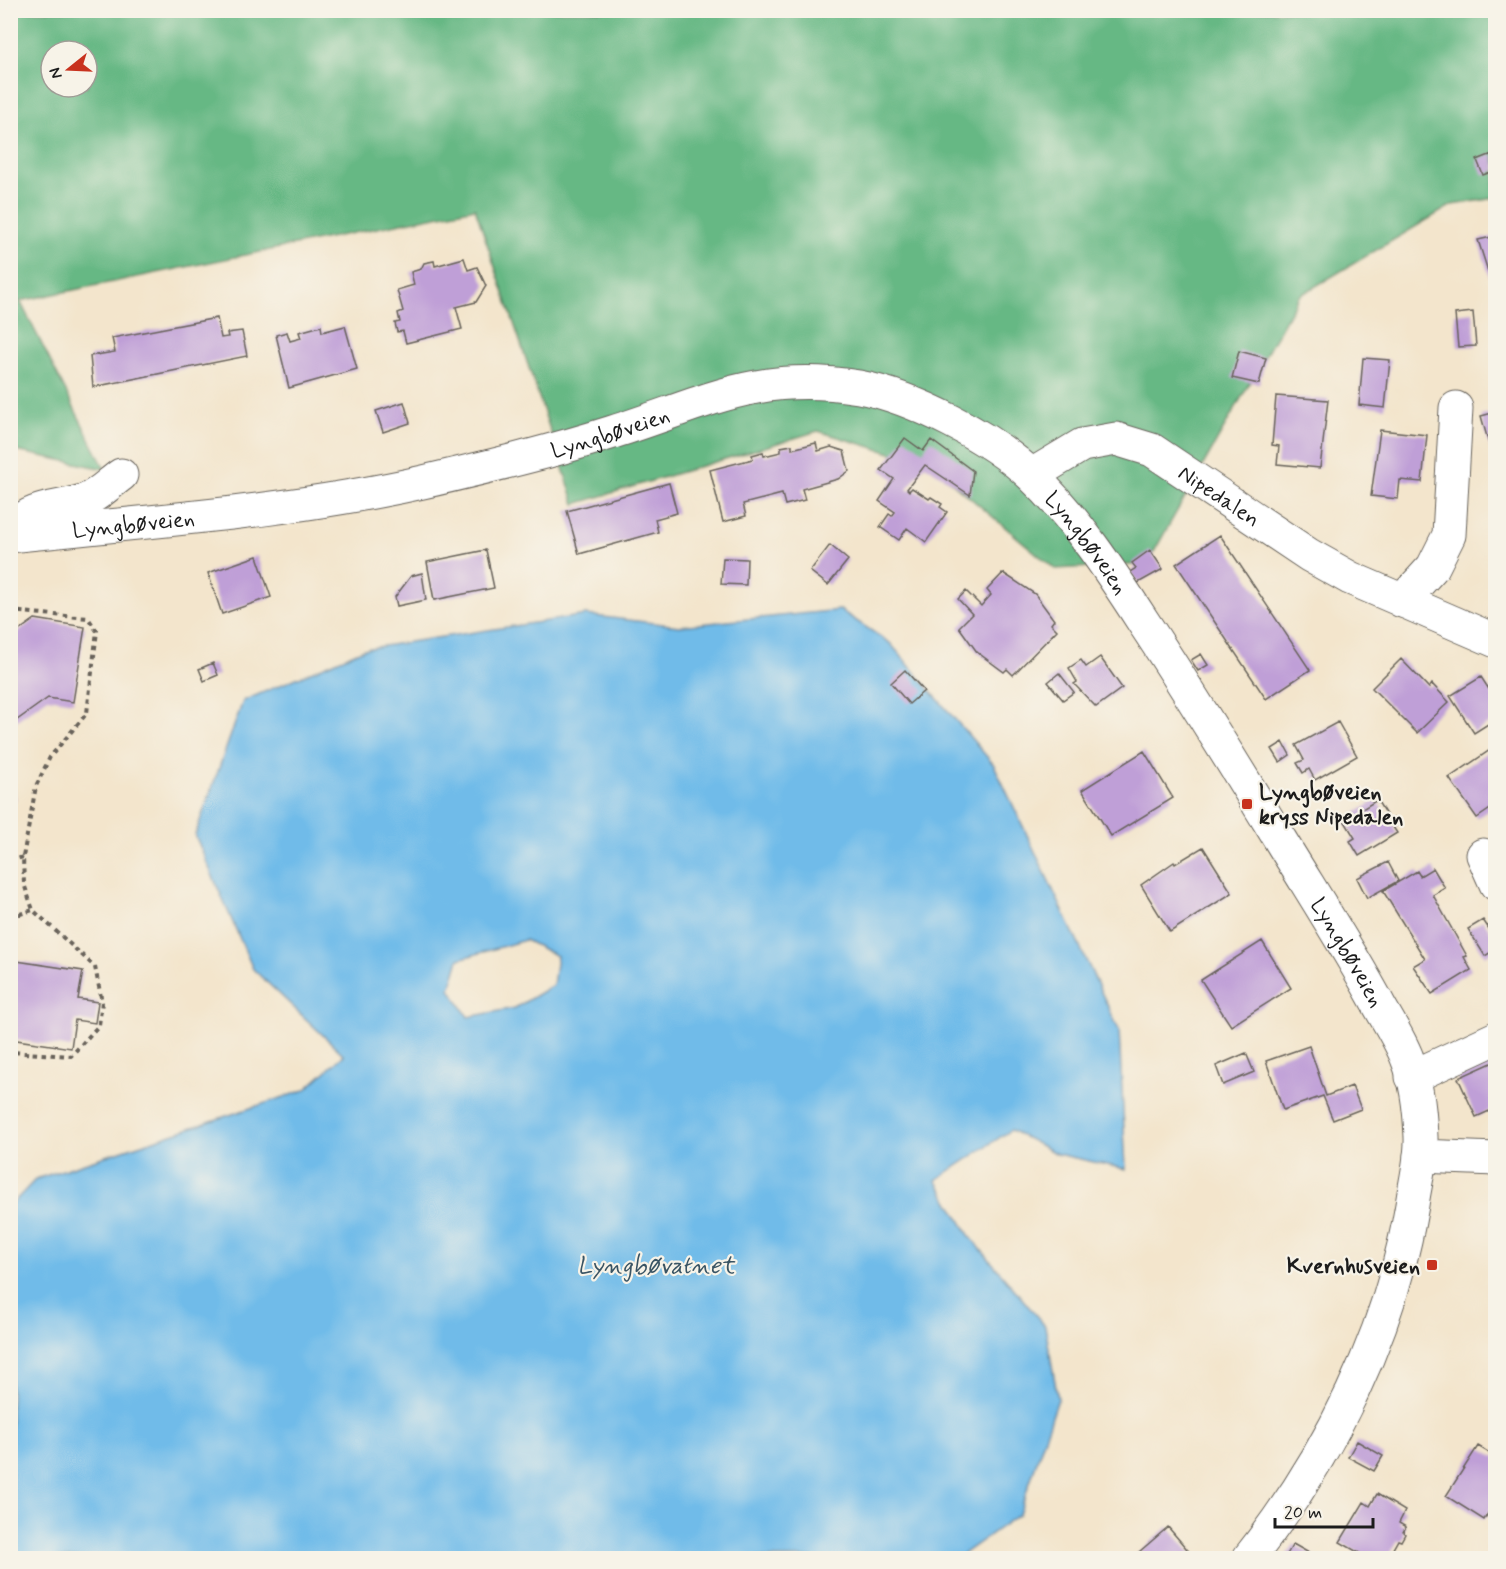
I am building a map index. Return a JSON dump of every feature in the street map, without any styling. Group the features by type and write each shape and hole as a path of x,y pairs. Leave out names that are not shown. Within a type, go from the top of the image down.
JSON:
{"street":[{"name":"Lyngbøveien","path":"10,536 243,511 419,483 565,447 718,395 795,381 859,387 933,410 1006,455 1032,475 1095,552 1200,708 1347,946 1407,1058 1419,1104 1422,1144 1406,1241 1370,1353 1346,1407 1314,1462 1270,1532 1249,1558"},
{"path":"1402,601 1433,567 1449,535 1456,408"},
{"name":"Nipedalen","path":"1032,475 1082,445 1116,439 1152,450 1309,555 1350,578 1496,641"},
{"name":"Lyngbøveien","path":"10,530 31,512 63,508 89,498 121,475"},
{"path":"1412,1077 1496,1038"},
{"path":"1420,1156 1496,1159"}],"path":[{"path":"10,610 88,618 97,631 87,712 50,757 36,786 23,857 24,884 33,910 95,967 102,1002 99,1025 70,1056 10,1052"},
{"path":"10,861 23,857"},
{"path":"10,913 20,914 33,910"}],"green space":[{"path":"10,11 1495,11 1495,198 1452,205 1299,296 1147,564 1055,569 931,465 818,431 575,504 475,208 20,301 105,469 16,451 11,432"}],"water":[{"name":"Lyngbøvatnet","path":"840,610 890,643 994,765 1119,1030 1126,1169 1057,1154 1011,1130 936,1180 969,1235 1045,1326 1058,1399 1019,1514 957,1558 11,1558 11,1205 36,1179 305,1090 344,1055 253,969 195,835 243,701 364,649 586,615 679,626","holes":["525,940 557,956 553,985 515,1008 468,1017 450,989 459,959"]}],"building":[{"path":"1492,154 1496,170 1483,175 1477,160"},
{"path":"1496,236 1496,293 1495,293 1478,240"},
{"path":"464,258 468,270 477,267 486,286 476,302 456,307 462,329 406,343 403,331 397,332 395,323 400,322 398,313 403,311 397,290 414,285 411,272 421,269 424,263 434,261 435,266"},
{"path":"1473,312 1476,346 1458,347 1455,314"},
{"path":"217,318 221,338 228,337 227,333 242,331 247,356 93,387 90,356 115,352 112,338"},
{"path":"321,326 322,332 345,326 357,369 289,388 276,335 287,332 290,341 301,338 299,332"},
{"path":"1239,351 1266,358 1259,384 1232,378"},
{"path":"1363,358 1390,360 1385,408 1359,405"},
{"path":"1276,396 1328,400 1320,468 1277,464 1279,446 1272,445"},
{"path":"404,402 410,423 383,432 376,411"},
{"path":"1496,412 1496,449 1491,451 1481,416"},
{"path":"1380,430 1427,435 1422,482 1400,480 1398,499 1371,496"},
{"path":"905,438 923,451 931,440 973,471 970,495 925,465 907,489 909,491 912,488 929,499 931,497 942,504 940,507 947,512 926,542 907,528 899,540 880,527 889,514 892,516 895,512 879,501 894,479 881,470"},
{"path":"816,443 818,451 831,447 844,451 849,471 838,479 802,489 805,500 785,505 782,494 743,504 746,516 723,522 710,470 753,459 752,455 763,452 764,456 781,452 781,447 792,445 792,449"},
{"path":"669,483 677,513 655,519 658,532 579,554 567,511"},
{"path":"1220,535 1310,670 1266,699 1176,564"},
{"path":"830,545 848,560 828,585 810,571"},
{"path":"486,550 494,588 434,600 427,562"},
{"path":"1150,550 1163,569 1138,583 1130,572 1136,568 1132,563"},
{"path":"257,556 271,597 222,614 208,573"},
{"path":"723,558 747,559 746,585 721,584"},
{"path":"422,573 426,600 397,606 395,597 411,576"},
{"path":"1003,573 1035,594 1054,620 1051,624 1057,630 1013,675 1007,669 1004,672 977,652 959,627 972,614 958,599 966,591 981,606 991,595 987,590"},
{"path":"35,619 85,627 73,702 48,698 10,725 10,637"},
{"path":"1201,654 1208,665 1198,671 1191,660"},
{"path":"1100,657 1122,688 1096,707 1074,684 1077,682 1069,668 1081,660 1086,667"},
{"path":"1401,659 1429,688 1432,684 1449,702 1417,733 1372,688"},
{"path":"213,663 218,675 204,681 199,669"},
{"path":"905,670 924,691 909,704 891,683"},
{"path":"1059,673 1074,692 1063,700 1048,682"},
{"path":"1481,677 1496,700 1496,719 1474,733 1450,696"},
{"path":"1338,722 1357,756 1315,780 1309,769 1303,773 1297,763 1304,760 1296,745"},
{"path":"1283,742 1290,755 1280,762 1272,749"},
{"path":"1496,746 1496,805 1477,818 1449,778"},
{"path":"1144,751 1173,798 1111,836 1082,790"},
{"path":"10,777 16,798 10,817"},
{"path":"1377,800 1389,820 1394,818 1398,825 1393,827 1397,833 1359,856 1350,841 1355,838 1344,820"},
{"path":"1203,847 1232,893 1170,932 1141,885 1174,862 1175,864"},
{"path":"1388,862 1398,881 1367,898 1357,878"},
{"path":"1433,868 1445,888 1433,895 1467,956 1464,957 1471,970 1432,994 1413,966 1425,959 1383,891 1417,871 1420,876"},
{"path":"1483,920 1496,939 1496,949 1485,956 1468,929"},
{"path":"1262,941 1291,988 1231,1026 1201,980"},
{"path":"10,960 83,971 78,999 98,1002 95,1023 75,1020 71,1048 10,1039"},
{"path":"1309,1046 1326,1096 1352,1086 1361,1109 1333,1120 1323,1096 1283,1110 1266,1061"},
{"path":"1246,1053 1254,1072 1223,1085 1216,1066"},
{"path":"1496,1061 1496,1108 1476,1117 1458,1078"},
{"path":"1357,1441 1383,1456 1374,1471 1348,1457"},
{"path":"1478,1446 1496,1457 1496,1506 1493,1505 1484,1520 1446,1496"},
{"path":"1377,1494 1405,1511 1399,1523 1406,1527 1403,1532 1405,1534 1401,1541 1398,1540 1389,1556 1393,1558 1368,1558 1340,1542 1364,1502 1370,1506"},
{"path":"1168,1527 1192,1555 1188,1558 1132,1558"},
{"path":"1293,1544 1318,1558 1285,1558"}],"place":[{"name":"Lyngbøveien kryss Nipedalen","path":"1247,804"},
{"name":"Kvernhusveien","path":"1432,1265"}]}
